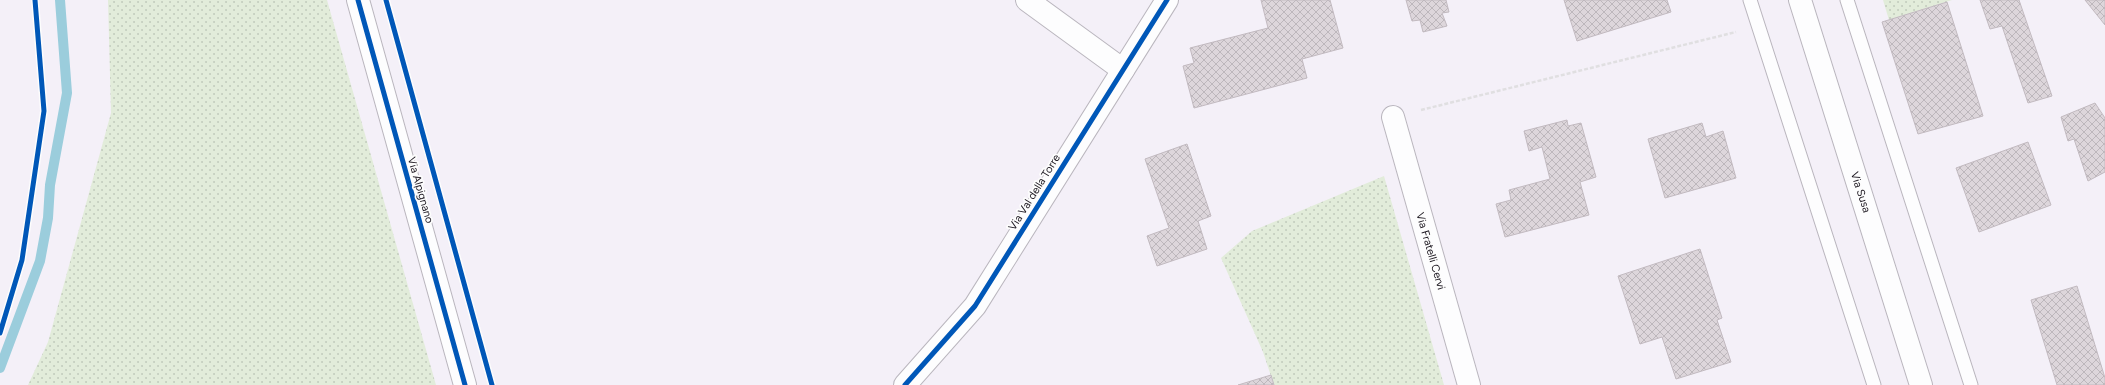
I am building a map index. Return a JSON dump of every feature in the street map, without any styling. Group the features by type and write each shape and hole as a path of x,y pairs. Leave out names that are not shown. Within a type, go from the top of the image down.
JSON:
{"street":[{"name":"Via Alpignano","path":"358,0 465,385"},
{"path":"1027,0 1124,70"},
{"name":"Via Val della Torre","path":"905,385 975,306 1167,0"},
{"name":"Via Susa","path":"1800,0 1921,385"},
{"name":"Via Fratelli Cervi","path":"1393,117 1468,385"}],"lane":[{"path":"1750,0 1874,385"},
{"path":"1847,0 1971,385"}],"path":[{"path":"1393,117 1759,26"}],"green space":[{"path":"108,0 327,0 436,385 28,385 48,342 111,113"},
{"path":"1883,0 1952,0 1889,20"},
{"path":"1384,176 1444,385 1274,385 1263,352 1221,258 1252,231"}],"building":[{"path":"1261,0 1330,0 1343,48 1302,59 1307,78 1194,108 1183,66 1194,63 1190,48 1268,28"},
{"path":"1406,0 1446,0 1449,12 1442,13 1447,26 1423,32 1420,20 1412,21"},
{"path":"1564,0 1667,0 1671,12 1577,41"},
{"path":"1980,0 2019,0 2052,96 2028,103 2002,26 1990,29"},
{"path":"2085,0 2105,0 2105,25"},
{"path":"1947,2 1983,116 1918,134 1882,22"},
{"path":"2095,103 2105,118 2105,172 2088,181 2074,139 2068,141 2061,117"},
{"path":"1567,120 1568,126 1581,123 1596,177 1580,182 1589,215 1505,237 1496,204 1511,200 1509,190 1550,179 1542,147 1529,151 1524,131"},
{"path":"1702,123 1706,137 1723,131 1736,178 1665,198 1648,139"},
{"path":"2028,142 2051,205 1979,232 1956,168"},
{"path":"1187,144 1211,216 1198,221 1207,249 1157,266 1147,236 1169,228 1145,159"},
{"path":"1700,249 1722,318 1717,320 1731,362 1676,379 1662,337 1640,344 1618,276"},
{"path":"2077,286 2105,378 2105,385 2057,385 2031,300"},
{"path":"1271,375 1274,385 1238,385"}],"waterway":[{"path":"0,368 40,261 48,218 50,185 67,93 60,0"}],"cycle path":[{"path":"0,333 22,260 44,111 35,0"},
{"path":"358,0 465,385"},
{"path":"386,0 492,385"},
{"path":"905,385 975,306 1167,0"}]}
